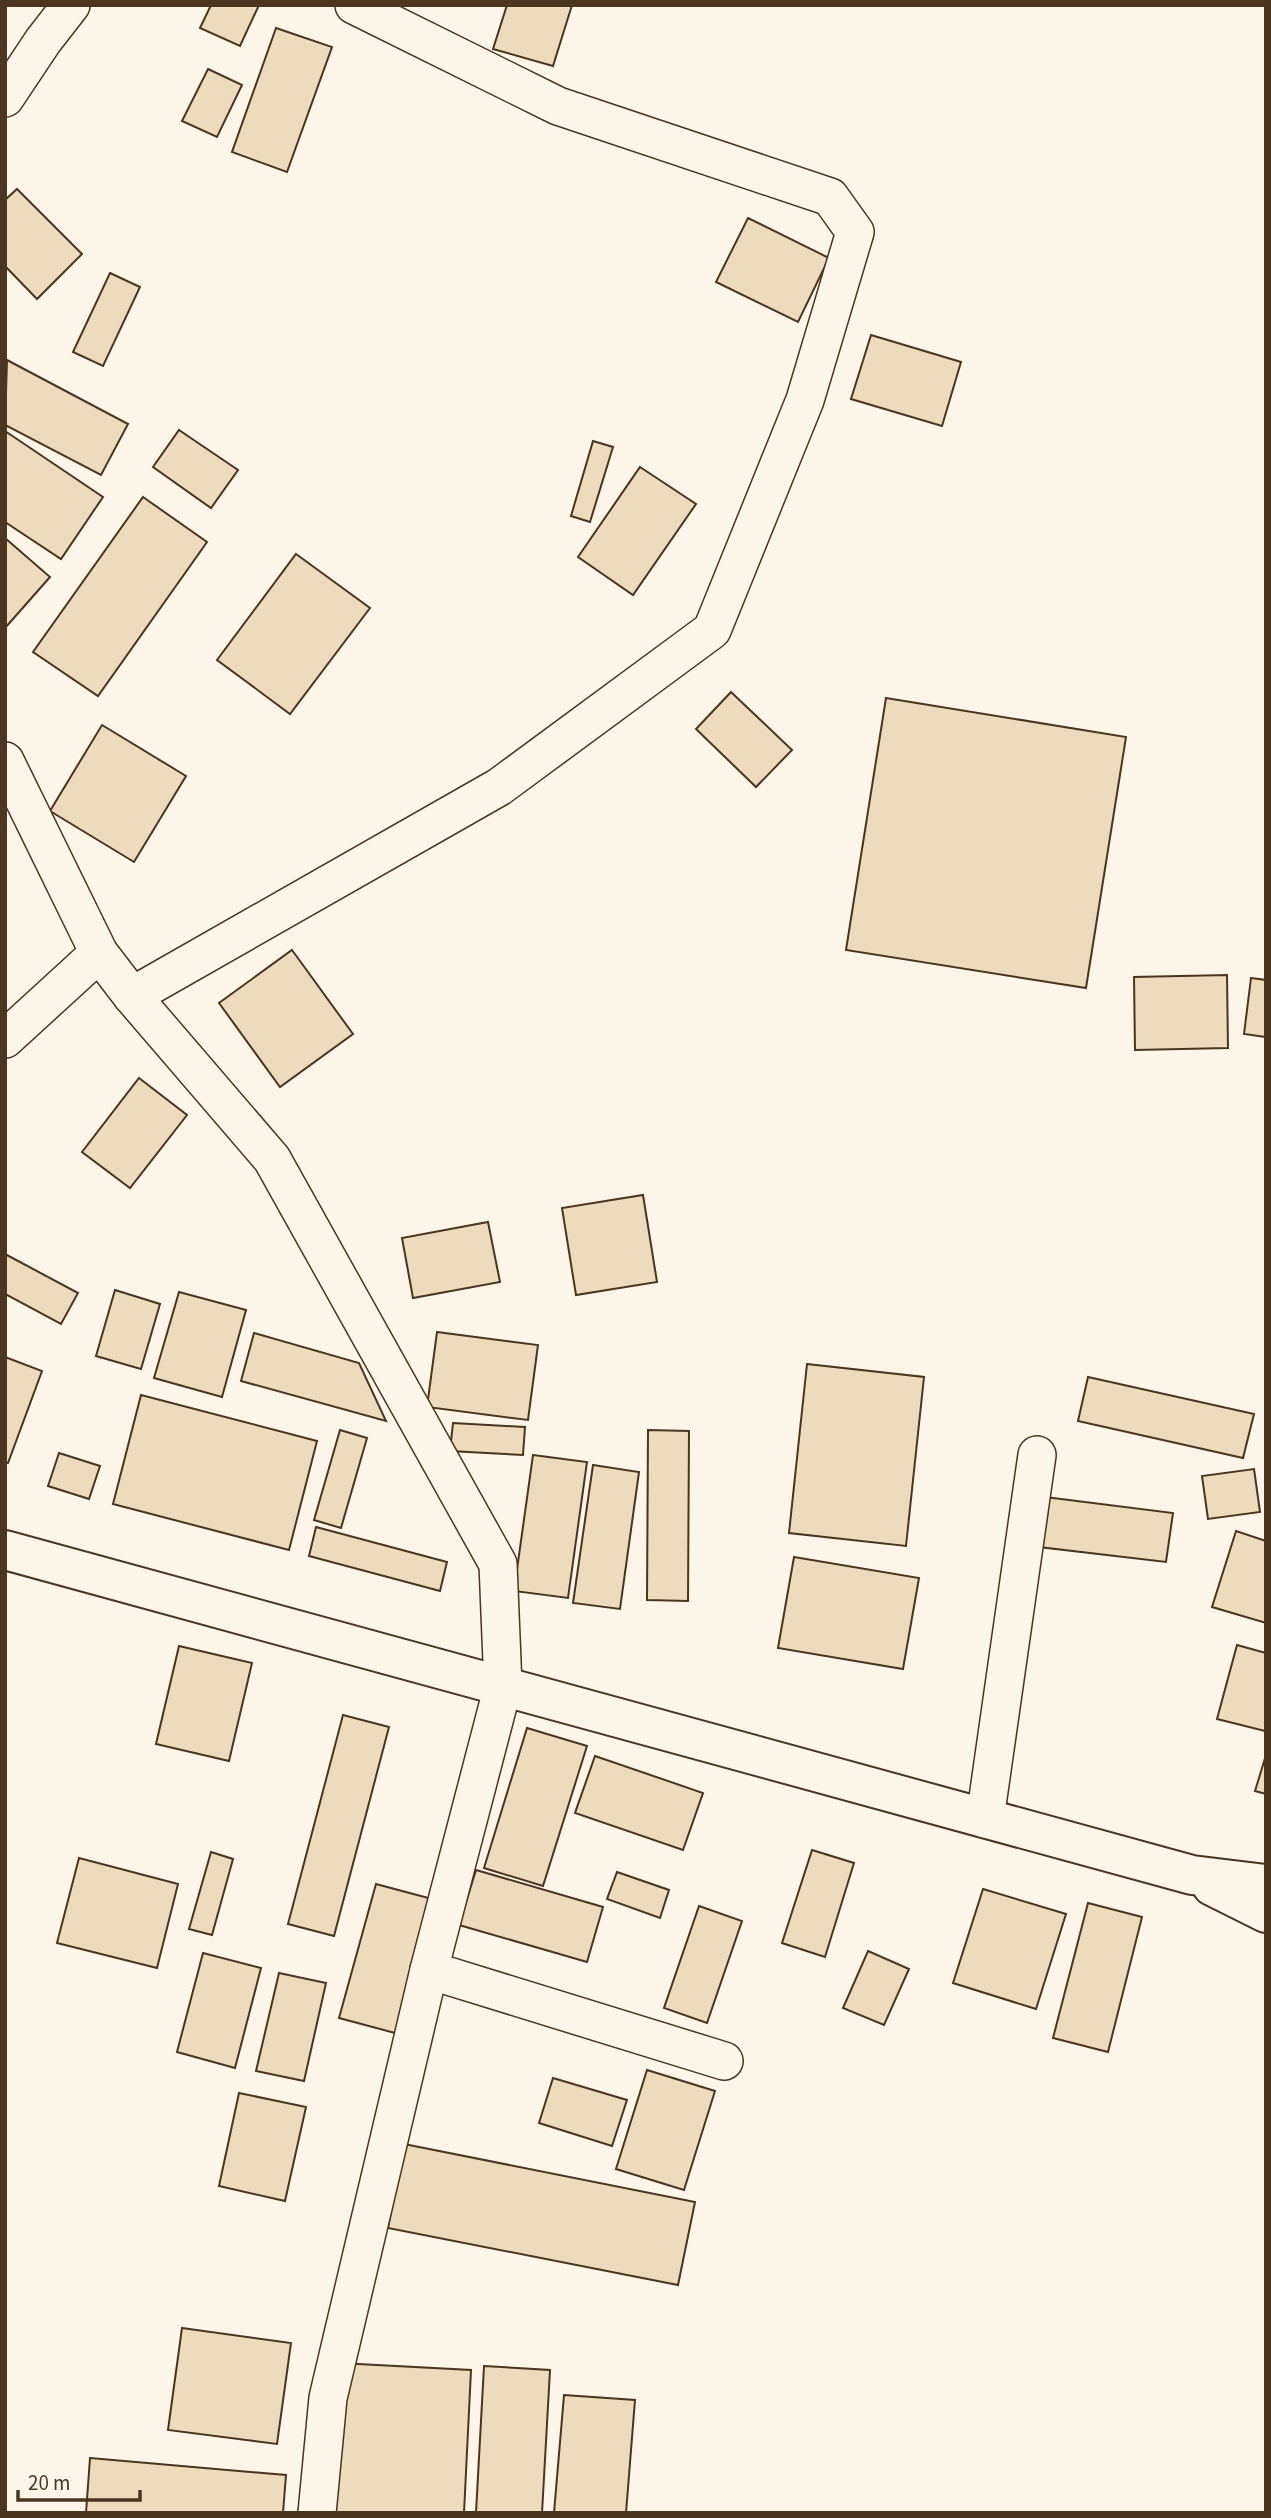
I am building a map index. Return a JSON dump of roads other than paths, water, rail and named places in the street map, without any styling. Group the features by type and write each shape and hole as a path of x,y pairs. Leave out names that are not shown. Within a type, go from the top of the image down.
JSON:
{"street":[{"path":"38,5 43,41"},
{"path":"5,98 71,5"},
{"path":"132,996 499,787 712,630 805,400 855,232 830,197 558,106 354,5"},
{"path":"5,761 99,953 132,996 272,1159 498,1564 503,1686 429,1970 328,2398 317,2513"},
{"path":"5,1039 99,953"},
{"path":"985,1819 1037,1455"},
{"path":"5,1549 1192,1875 1266,1884"},
{"path":"1192,1875 1266,1913"},
{"path":"429,1970 724,2061"}]}
